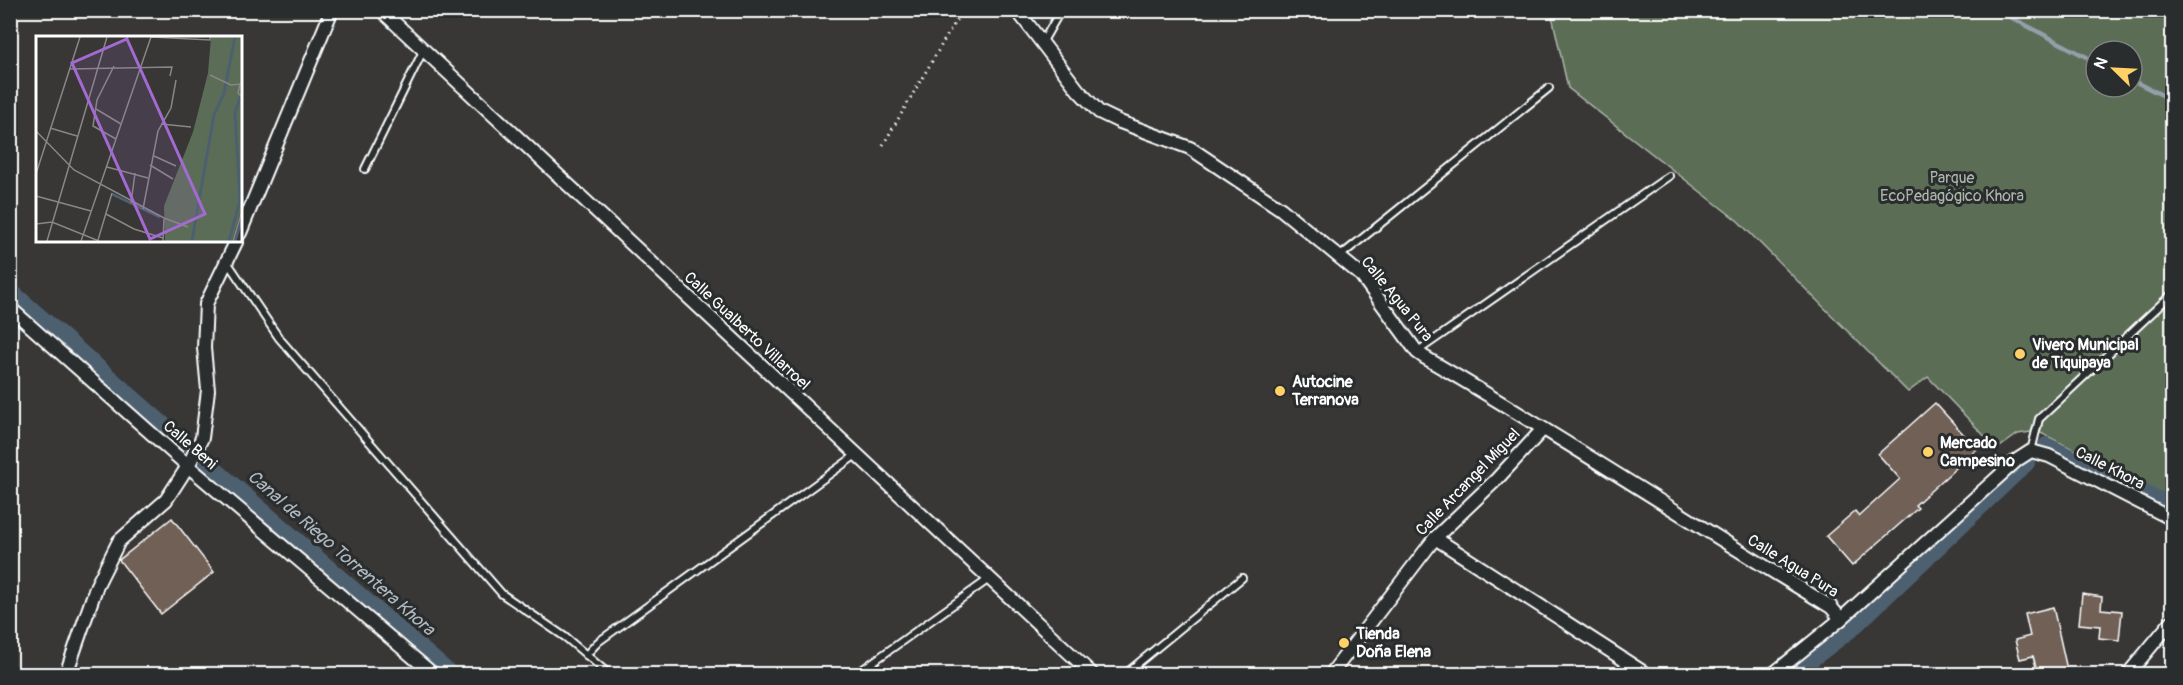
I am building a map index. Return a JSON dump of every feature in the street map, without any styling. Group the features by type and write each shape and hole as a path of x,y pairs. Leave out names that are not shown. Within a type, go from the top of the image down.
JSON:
{"street":[{"path":"242,228 332,10"},
{"name":"Calle Gualberto Villarroel","path":"381,10 1092,675"},
{"name":"Calle Agua Pura","path":"1017,10 1078,90 1099,112 1190,148 1281,209 1361,275 1417,352 1831,607 1841,619"},
{"path":"66,675 97,585 119,541 166,500 188,466 202,438 208,390 204,348 206,304 228,263 236,242"},
{"name":"Calle Beni","path":"10,308 188,466 434,675"},
{"name":"Calle Arcangel Miguel","path":"1331,675 1435,538 1497,479 1543,429"},
{"path":"1773,675 1841,619 2017,460 2031,451"},
{"name":"Calle Khora","path":"2031,451 2049,456 2172,519"},
{"path":"1435,538 1646,675"},
{"path":"2128,675 2172,621"}],"lane":[{"path":"1042,44 1060,10"},
{"path":"365,169 423,51"},
{"path":"1339,257 1549,88"},
{"path":"1417,352 1669,176"},
{"path":"228,263 279,338 502,594 565,638 609,675"},
{"path":"2031,451 2039,419 2172,294"},
{"path":"586,655 598,642 856,455"},
{"path":"1125,675 1242,578"},
{"path":"856,675 989,579"}],"path":[{"path":"883,145 962,10"}],"green space":[{"name":"Parque EcoPedagógico Khora","path":"1551,11 2172,11 2172,499 2037,431 2018,434 1997,449 1928,377 1908,392 1738,221 1568,88"}],"building":[{"path":"1935,403 1977,449 1915,505 1918,508 1852,566 1826,536 1855,511 1859,516 1900,479 1878,454"},
{"path":"172,518 214,572 161,614 119,560"},
{"path":"2082,594 2102,597 2101,609 2122,611 2119,640 2099,638 2100,626 2079,624"},
{"path":"2053,607 2068,674 2038,674 2033,656 2020,659 2015,640 2030,636 2025,614"}],"waterway":[{"path":"1997,10 2084,56"},
{"path":"2144,86 2172,100"},
{"name":"Canal de Riego Torrentera Khora","path":"10,290 186,444"},
{"name":"Canal de Riego Torrentera Khora","path":"2046,445 2172,506"},
{"name":"Canal de Riego Torrentera Khora","path":"206,461 451,674"},
{"name":"Canal de Riego Torrentera Khora","path":"1793,674 1852,629 2027,463"}],"place":[{"name":"Vivero Municipal de Tiquipaya","path":"2020,354"},
{"name":"Autocine Terranova","path":"1280,391"},
{"name":"Mercado Campesino","path":"1928,452"},
{"name":"Tienda Doña Elena","path":"1344,643"}]}
